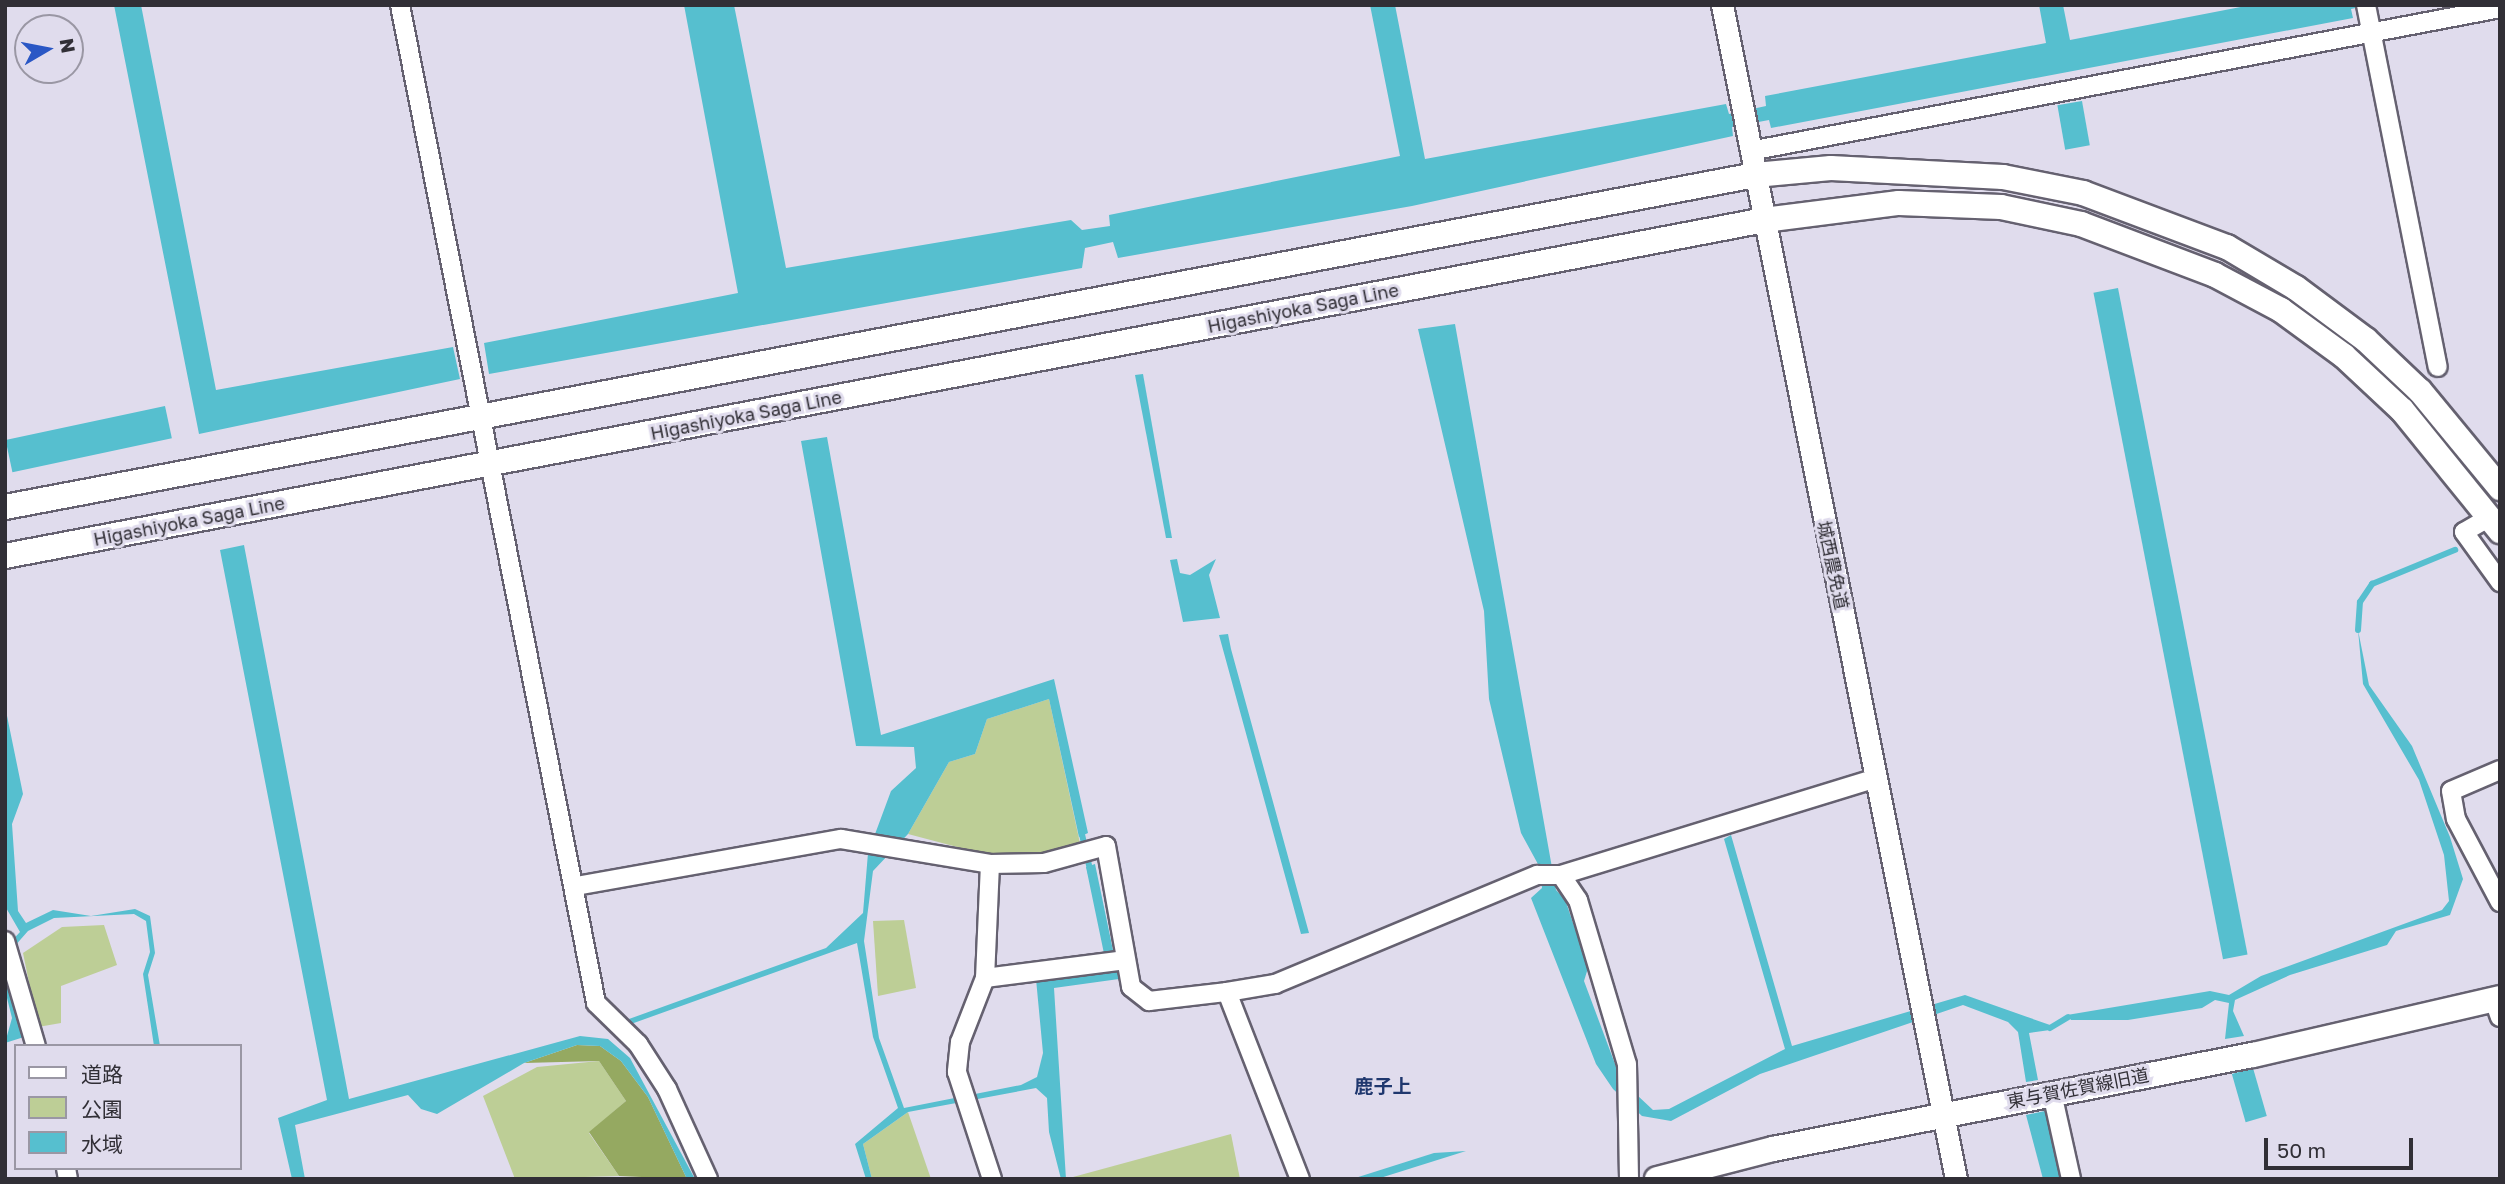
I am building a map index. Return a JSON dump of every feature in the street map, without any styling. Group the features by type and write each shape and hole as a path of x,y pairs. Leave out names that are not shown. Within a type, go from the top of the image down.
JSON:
{"main road":[{"path":"5,507 1753,163 2003,177 2157,216 2227,247 2296,288 2366,340 2420,391 2500,488"},
{"name":"Higashiyoka Saga Line","path":"5,556 1764,220 1899,203 2001,207 2143,244 2281,310 2344,356 2402,411 2495,524"},
{"name":"東与賀佐賀線旧道","path":"1657,1179 1942,1114 2498,1005"}],"street":[{"path":"400,5 576,886 596,1003 638,1044 667,1089 708,1179"},
{"name":"城西農免道","path":"1722,5 1955,1179"},
{"path":"2367,8 2438,367"},
{"path":"1753,163 2500,8"},
{"path":"2495,524 2465,532 2500,582"},
{"path":"2500,770 2451,790 2456,819 2500,902"},
{"path":"576,886 793,844 871,840 990,864 1044,863 1106,846 1116,961 1131,986 1149,1001 1275,984 1537,875 1561,875 1877,778"},
{"path":"990,864 985,978 960,1042 965,1097 992,1179"},
{"path":"1561,875 1578,900 1630,1080 1629,1179"},
{"path":"9,946 35,1044"},
{"path":"985,978 1116,961"},
{"path":"1227,992 1300,1179"},
{"path":"2052,1093 2071,1179"}],"green space":[{"path":"1049,699 1081,848 1044,858 995,857 908,834 949,762 975,754 987,719"},
{"path":"904,920 916,988 878,996 873,921"},
{"path":"104,925 117,965 61,986 61,1023 38,1027 23,953 62,927"},
{"path":"577,1045 600,1046 621,1061 648,1097 687,1179 619,1176 589,1132 626,1101 599,1061 524,1063"},
{"path":"599,1061 626,1101 589,1133 619,1176 515,1179 483,1096 537,1067"},
{"path":"908,1112 931,1179 872,1179 863,1144"},
{"path":"1231,1134 1240,1179 1073,1177"}],"water":[{"path":"114,5 141,5 216,390 453,347 460,379 199,434"},
{"path":"684,5 734,5 786,268 1071,220 1082,230 1110,226 1109,215 1400,156 1370,5 1395,5 1425,159 1726,104 1729,114 1766,106 1765,96 2046,43 2039,5 2063,5 2070,40 2251,5 2369,5 2351,9 2353,18 1771,128 1769,120 1732,127 1733,136 1412,206 1118,258 1113,242 1085,248 1082,268 489,374 484,343 738,293"},
{"path":"2082,101 2090,145 2065,150 2057,105"},
{"path":"2118,288 2248,955 2223,959 2093,293"},
{"path":"1455,324 1556,890 1565,899 1588,968 1584,981 1621,1080 1653,1110 1669,1109 1785,1049 1724,839 1731,835 1792,1046 1965,995 2050,1025 2050,1030 2029,1033 2038,1080 2026,1082 2018,1032 2008,1022 1963,1005 1760,1074 1671,1121 1642,1116 1613,1089 1596,1064 1531,898 1542,888 1539,866 1521,833 1489,699 1484,611 1418,329"},
{"path":"1143,374 1172,538 1166,538 1135,375"},
{"path":"165,406 172,438 12,472 6,440"},
{"path":"827,437 881,735 1054,679 1088,833 1079,837 1049,699 987,719 975,754 949,762 908,834 873,871 864,941 879,1038 904,1108 1021,1085 1037,1077 1043,1053 1036,979 1107,968 1086,867 1095,864 1119,979 1054,988 1066,1179 1061,1179 1049,1132 1047,1098 1036,1088 908,1112 863,1144 872,1179 866,1179 855,1144 898,1108 873,1037 857,943 631,1024 629,1019 826,948 863,913 868,853 891,791 916,768 914,747 856,746 801,441"},
{"path":"244,545 349,1099 580,1036 608,1039 630,1058 695,1179 687,1179 648,1097 621,1061 600,1046 577,1045 524,1063 437,1114 421,1109 408,1095 295,1125 305,1179 292,1179 278,1118 327,1100 220,550"},
{"path":"1177,559 1180,573 1190,575 1216,559 1209,575 1220,618 1183,622 1170,560"},
{"path":"2358,630 2369,685 2412,746 2450,837 2463,879 2450,915 2396,931 2387,945 2290,975 2235,1000 2233,1011 2244,1036 2225,1039 2229,1003 2215,1000 2202,1008 2128,1020 2071,1020 2067,1015 2210,991 2229,995 2261,976 2442,910 2449,901 2444,855 2419,780 2363,684"},
{"path":"1228,634 1309,933 1301,934 1219,635"},
{"path":"5,706 23,794 12,824 18,911 26,923 53,910 91,916 135,909 150,916 155,953 148,975 160,1044 154,1044 143,974 150,952 146,921 134,914 54,918 28,931 6,956 24,1037 5,1043 12,1018 5,990 5,948 20,932 5,906"},
{"path":"2253,1068 2267,1116 2246,1122 2232,1074"},
{"path":"2045,1111 2060,1179 2043,1179 2026,1115"},
{"path":"1466,1151 1377,1179 1352,1179 1434,1153"}],"waterway":[{"path":"2358,630 2360,602 2372,584 2455,550"},
{"path":"1081,830 1091,874"},
{"path":"2050,1028 2068,1017"}],"district":[{"name":"鹿子上","path":"1383,1086"}]}
